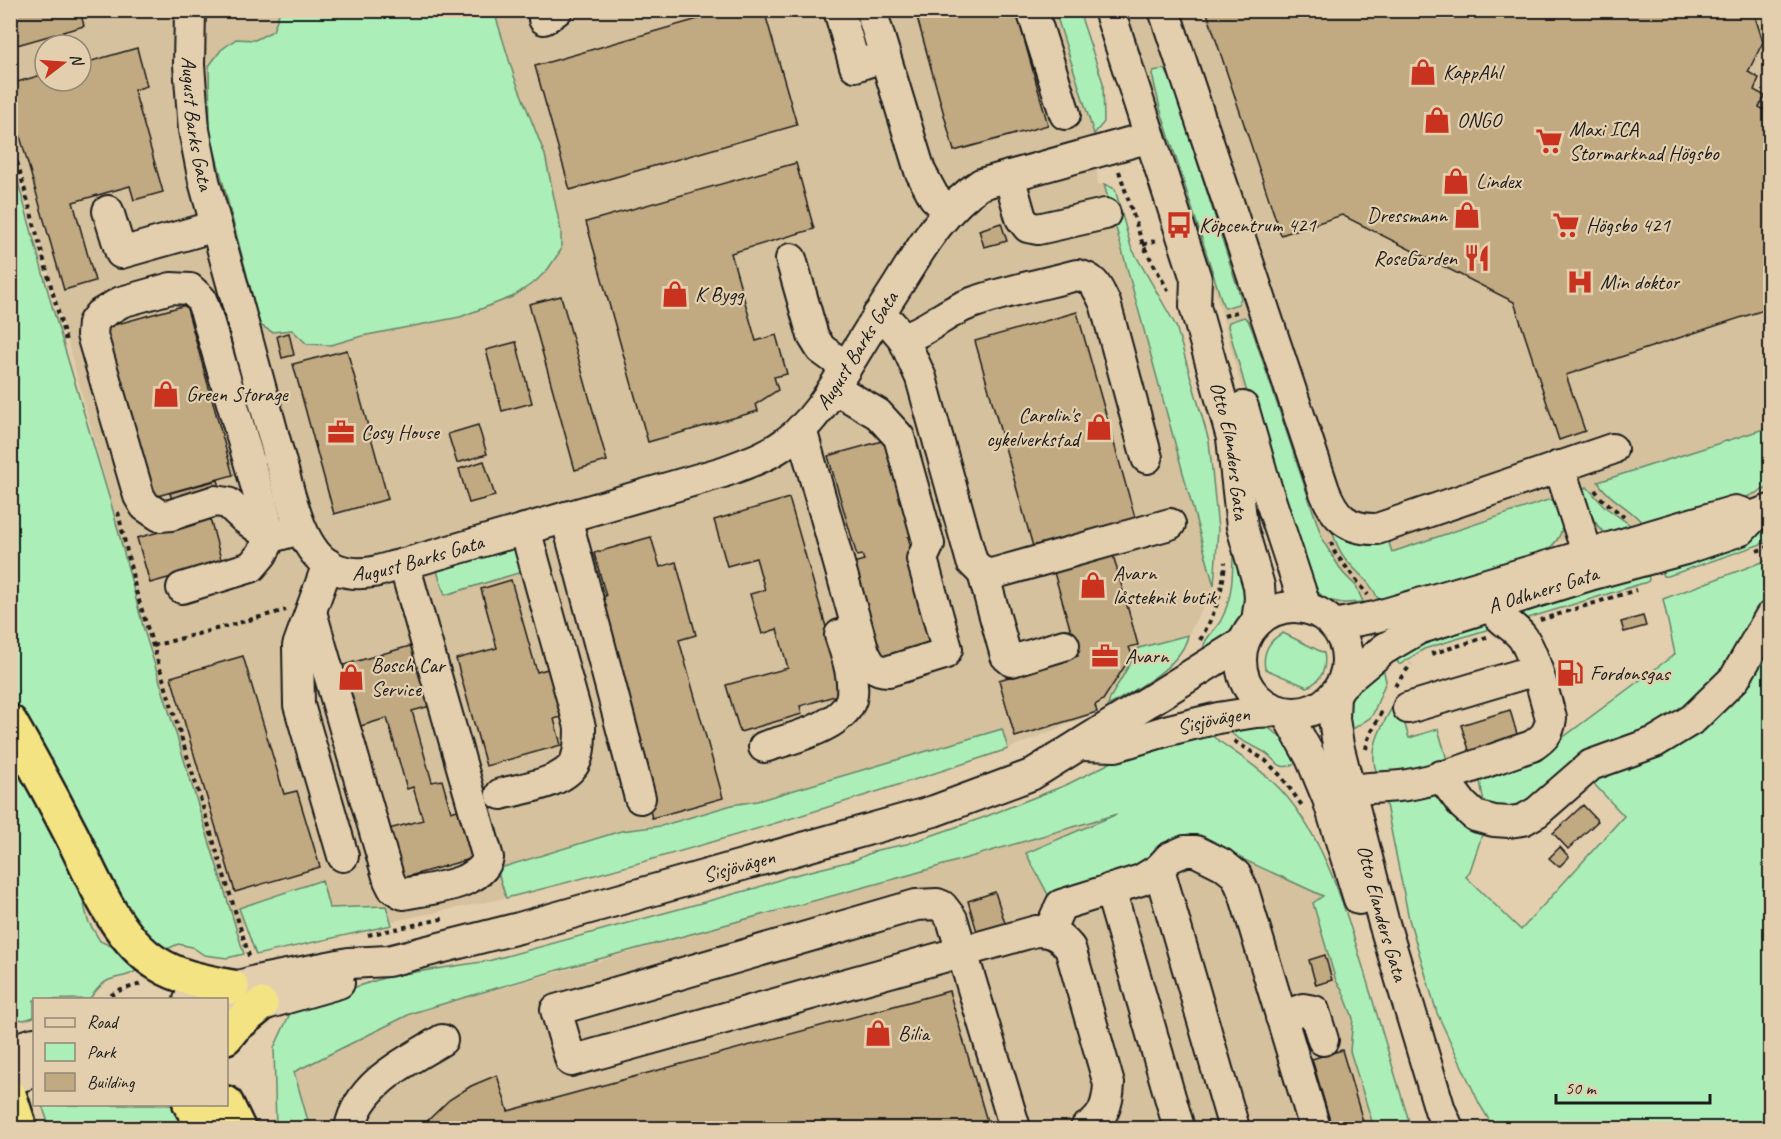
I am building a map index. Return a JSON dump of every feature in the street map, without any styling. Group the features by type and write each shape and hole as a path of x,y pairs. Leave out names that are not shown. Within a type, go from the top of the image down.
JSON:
{"highway":[{"path":"10,722 38,770 110,913 136,946 172,973 233,988"},
{"path":"228,1034 261,1005"},
{"path":"10,1097 20,1128"},
{"path":"191,1106 204,1128"},
{"path":"227,1106 238,1128"}],"street":[{"name":"August Barks Gata","path":"190,10 189,65 194,130 204,181 300,529 312,551 328,564 349,573 372,572 404,564 723,472 761,457 793,436 812,419 922,246 948,211 966,194 981,184 1150,137"},
{"path":"839,10 855,66 885,56"},
{"path":"871,10 920,171 934,197 948,211"},
{"path":"1032,10 1065,114"},
{"name":"Otto Elanders Gata","path":"1109,10 1196,279 1195,306 1232,438 1242,527 1259,586 1260,599 1241,667 1246,684 1257,698 1271,708 1282,712 1311,758 1328,799 1431,1128"},
{"path":"1164,10 1324,490 1334,512 1343,520 1358,527 1377,529 1612,449"},
{"path":"1009,176 1021,218 1028,227 1038,229 1105,214"},
{"path":"108,211 121,253 216,226"},
{"path":"791,259 813,336 840,377 899,437 929,544 922,559 946,649 944,654 889,671 880,671 869,663 793,436"},
{"path":"903,338 919,333 948,314 969,304 1077,275 1089,277 1105,303 1147,458"},
{"name":"Otto Elanders Gata","path":"1196,279 1215,301 1260,468 1306,608"},
{"path":"182,588 251,567 262,554 271,537 201,299 190,289 171,288 121,302 99,315 93,323 92,335 139,496 145,506 160,516 171,515 214,501 228,502 244,518 271,537"},
{"path":"878,315 891,324 903,338 921,378 972,562 983,573 1006,656 1012,661 1064,645"},
{"path":"764,747 818,729 834,720 850,702 852,694 852,678 793,436"},
{"path":"1559,466 1591,564"},
{"name":"A Odhners Gata","path":"1334,625 1591,564 1685,549 1741,530 1762,513"},
{"path":"566,517 640,798"},
{"path":"983,573 992,574 1170,524"},
{"path":"501,794 561,777 570,770 576,760 580,744 580,727 525,528"},
{"path":"271,537 300,529"},
{"path":"328,564 298,646 299,705 343,856"},
{"path":"313,607 393,888 402,894 471,878 486,865 488,858 404,564"},
{"name":"A Odhners Gata","path":"1339,689 1384,649 1418,630 1492,605 1591,564"},
{"path":"1351,790 1372,786 1407,785 1441,776 1532,746 1545,737 1550,729 1551,718 1536,670 1523,638 1495,614 1492,605"},
{"path":"1250,632 1276,610 1291,607 1306,608 1322,614 1334,625"},
{"path":"1441,776 1463,805 1475,816 1494,821 1523,820 1537,812 1591,765 1655,742 1693,719 1735,678 1770,617"},
{"name":"Otto Elanders Gata","path":"1334,625 1343,638 1347,653 1347,669 1339,689 1334,719 1338,744 1383,920 1440,1110 1448,1128"},
{"name":"Sisjövägen","path":"193,998 349,963 388,961 519,928 934,812 1031,775 1202,670 1250,632"},
{"path":"1395,701 1536,670"},
{"path":"1282,712 1304,713 1313,710 1329,701 1339,689"},
{"name":"Sisjövägen","path":"1081,745 1116,746 1218,718 1256,712 1282,712"},
{"path":"1049,931 1061,905 1141,880 1169,858 1185,851 1196,851 1222,864 1236,875 1244,893 1315,1128"},
{"path":"1159,868 1234,1128"},
{"path":"1110,889 1179,1128"},
{"path":"1015,1128 962,953 952,919 942,906 931,903 916,905 556,1010 571,1061 962,953 1036,931 1049,931 1060,936 1070,948 1109,1084 1108,1101 1101,1116 1086,1128"},
{"name":"Sisjövägen","path":"233,988 261,1005 355,978 388,961"},
{"path":"1281,1017 1303,1009 1314,1011 1323,1040"},
{"path":"350,1128 357,1106 368,1091 400,1065 442,1040"},
{"path":"10,1050 33,1043"},
{"path":"10,1079 33,1072"}],"path":[{"path":"10,136 68,349"},
{"path":"1116,147 1120,173 1143,245 1172,296"},
{"path":"1143,245 1157,240"},
{"path":"118,510 136,591 251,961 233,988"},
{"path":"1752,553 1770,546"},
{"path":"1202,670 1195,649 1220,598 1225,555"},
{"path":"1422,656 1643,588"},
{"path":"153,646 313,607"},
{"path":"1368,739 1395,701 1405,670 1413,661"},
{"path":"1218,718 1222,731 1265,760 1281,776 1308,816"},
{"path":"368,935 449,918"},
{"path":"106,998 118,991 147,982 162,966"}],"shaded area":[{"path":"10,11 280,11 273,31 255,40 236,40 210,133 260,325 272,332 292,330 307,344 330,345 362,336 460,317 512,297 536,281 561,231 545,155 514,76 494,11 1055,11 1094,134 1098,184 1104,184 1119,235 1214,586 1188,635 1187,642 1177,657 1156,676 1096,713 1008,749 574,881 506,898 393,921 232,925 190,789 11,135"},
{"path":"1122,11 1770,11 1770,489 1731,508 1618,540 1599,530 1557,542 1538,561 1343,614 1305,593 1259,452 1220,307"},
{"path":"1125,812 1188,834 1324,897 1383,1128 310,1128 294,1072 412,1013 909,875"}],"green space":[{"path":"280,11 494,11 514,76 545,155 561,231 561,250 548,269 536,281 512,297 460,317 362,336 331,345 307,344 292,330 272,332 260,325 210,133 209,66 221,50 236,39 255,40 273,31"},
{"path":"1055,11 1079,11 1103,83 1104,122 1094,134"},
{"path":"1165,69 1172,83 1241,298 1238,304 1225,308 1160,108 1152,74 1153,71"},
{"path":"10,153 52,306 112,507 144,630 244,954 227,958 204,955 192,947 178,944 165,950 151,950 11,705"},
{"path":"1104,184 1115,189 1131,247 1176,326 1209,441 1218,529 1214,586"},
{"path":"1244,317 1248,320 1253,332 1323,541 1343,573 1356,586 1363,602 1343,603 1327,600 1312,587 1272,480 1228,326 1229,322"},
{"path":"1770,427 1770,487 1709,513 1645,526 1598,482"},
{"path":"1587,487 1605,507 1633,527 1606,534 1593,519 1588,508 1582,489"},
{"path":"1548,500 1558,500 1562,527 1553,546 1538,559 1378,599 1371,587 1342,553 1330,525 1387,537 1392,552"},
{"path":"1770,528 1770,541 1668,576 1663,576 1660,569"},
{"path":"517,547 525,571 445,595 437,571"},
{"path":"1233,547 1245,578 1245,603 1238,622 1231,630 1203,651 1205,643 1220,622 1228,604"},
{"path":"1770,559 1770,1128 1494,1128 1480,1105 1437,1013 1409,919 1384,795 1429,787 1483,832 1466,877 1521,930 1624,816 1579,768 1527,813 1498,815 1484,803 1479,775 1550,747 1675,654 1663,599"},
{"path":"1648,574 1647,582 1525,619 1512,610"},
{"path":"1476,621 1496,627 1424,649 1401,664 1395,658 1401,648"},
{"path":"1283,633 1324,653 1325,664 1320,678 1307,687 1265,669 1268,648 1274,639"},
{"path":"1188,635 1184,647 1167,667 1108,706 1110,698 1139,648"},
{"path":"1383,668 1386,681 1373,714 1350,731 1349,708 1353,693"},
{"path":"1397,698 1409,738 1438,729 1448,763 1411,775 1377,774 1374,764 1375,744 1382,725"},
{"path":"1258,724 1277,734 1299,760 1289,766 1280,765 1267,754 1234,736 1227,728"},
{"path":"1002,729 1008,749 884,790 633,865 506,898 497,869 621,831 661,826 732,805 757,801"},
{"path":"1208,733 1254,766 1280,789 1297,809 1324,857 1354,937 1411,1128 1374,1128 1350,1051 1353,1018 1342,989 1336,981 1313,903 1323,896 1188,834 1139,874 1051,900 1026,853 1117,814 909,875 558,970 412,1013 294,1072 310,1128 276,1128 274,1048 293,1007 390,976 488,961 855,860 877,850 907,844 982,818 1066,785 1122,757"},
{"path":"10,750 78,879 88,921 100,941 128,954 139,968 132,973 107,981 90,998 33,998 33,1017 24,1020 18,1019 11,1001"},
{"path":"322,880 329,908 386,906 392,925 256,955 239,908"},
{"path":"42,1106 176,1106 188,1128 50,1128"}],"building":[{"path":"10,10 80,10 84,26 59,33 33,33 33,40 10,47"},
{"path":"729,10 764,10 797,125 570,190 535,66"},
{"path":"915,10 1016,10 1048,125 954,151"},
{"name":"Högsbo 421","path":"1206,10 1371,10 1372,13 1380,10 1753,10 1763,42 1748,72 1759,78 1754,90 1765,96 1759,107 1770,113 1765,125 1770,127 1770,308 1566,375 1585,431 1559,440 1514,302 1342,215 1281,235"},
{"path":"137,48 147,86 134,90 163,192 134,200 130,186 73,202 95,281 64,290 10,101 10,84 33,77 33,93 93,93 93,61"},
{"name":"K Bygg","path":"796,163 814,229 731,253 756,341 776,335 787,374 774,377 778,390 756,404 758,411 648,442 586,222"},
{"path":"1001,223 1007,241 984,247 979,230"},
{"path":"561,296 607,461 575,470 529,304"},
{"name":"Green Storage","path":"186,305 233,475 150,498 103,328"},
{"path":"1077,312 1136,521 1034,550 975,341"},
{"path":"289,333 294,355 282,358 277,336"},
{"path":"516,342 532,403 502,411 486,350"},
{"name":"Cosy House","path":"347,350 388,499 334,514 293,364"},
{"path":"478,425 487,454 457,463 448,434"},
{"path":"893,438 920,534 908,537 938,641 873,659 846,565 864,560 862,555 857,556 828,456"},
{"path":"484,461 495,496 469,503 459,469"},
{"path":"218,480 223,497 175,511 170,493"},
{"path":"789,498 845,693 800,706 802,714 740,732 726,685 788,668 777,629 762,634 750,594 765,590 756,558 727,566 714,520"},
{"path":"210,518 222,563 150,583 137,538"},
{"path":"651,537 660,567 676,562 696,635 679,640 723,798 652,818 590,600 606,596 594,553"},
{"path":"1112,551 1138,645 1129,647 1132,655 1103,700 1095,705 1097,712 1015,737 999,680 1078,656 1053,569"},
{"path":"511,580 537,672 558,666 571,714 554,719 561,745 486,766 456,659 497,648 481,589"},
{"path":"1643,616 1646,626 1624,632 1621,622"},
{"path":"417,644 434,705 412,711 432,782 442,780 451,812 467,807 481,856 395,880 381,831 423,820 413,787 407,789 387,718 351,729 333,668"},
{"path":"243,656 284,794 297,791 320,867 235,892 171,677"},
{"path":"1510,710 1519,741 1471,756 1461,725"},
{"path":"1583,805 1598,821 1568,849 1553,833"},
{"path":"1560,847 1569,857 1559,867 1549,858"},
{"path":"995,892 1006,926 978,935 968,901"},
{"path":"1325,955 1332,980 1316,985 1309,960"},
{"name":"Bilia","path":"949,991 989,1128 420,1128 449,1100 471,1086 497,1075 508,1111"},
{"path":"1342,1050 1365,1128 1332,1128 1312,1059"}],"place":[{"name":"KappAhl","path":"1423,72"},
{"name":"ONGO","path":"1437,120"},
{"name":"Maxi ICA Stormarknad Högsbo","path":"1549,141"},
{"name":"Lindex","path":"1456,181"},
{"name":"Dressmann","path":"1467,215"},
{"name":"Köpcentrum 421","path":"1179,225"},
{"name":"Högsbo 421","path":"1566,225"},
{"name":"RoseGarden","path":"1477,258"},
{"name":"Min doktor","path":"1580,282"},
{"name":"K Bygg","path":"675,294"},
{"name":"Green Storage","path":"166,394"},
{"name":"Carolin's cykelverkstad","path":"1099,427"},
{"name":"Cosy House","path":"341,432"},
{"name":"Avarn låsteknik butik","path":"1093,585"},
{"name":"Avarn","path":"1105,656"},
{"name":"Fordonsgas","path":"1570,673"},
{"name":"Bosch Car Service","path":"351,677"},
{"name":"Bilia","path":"878,1033"}]}
